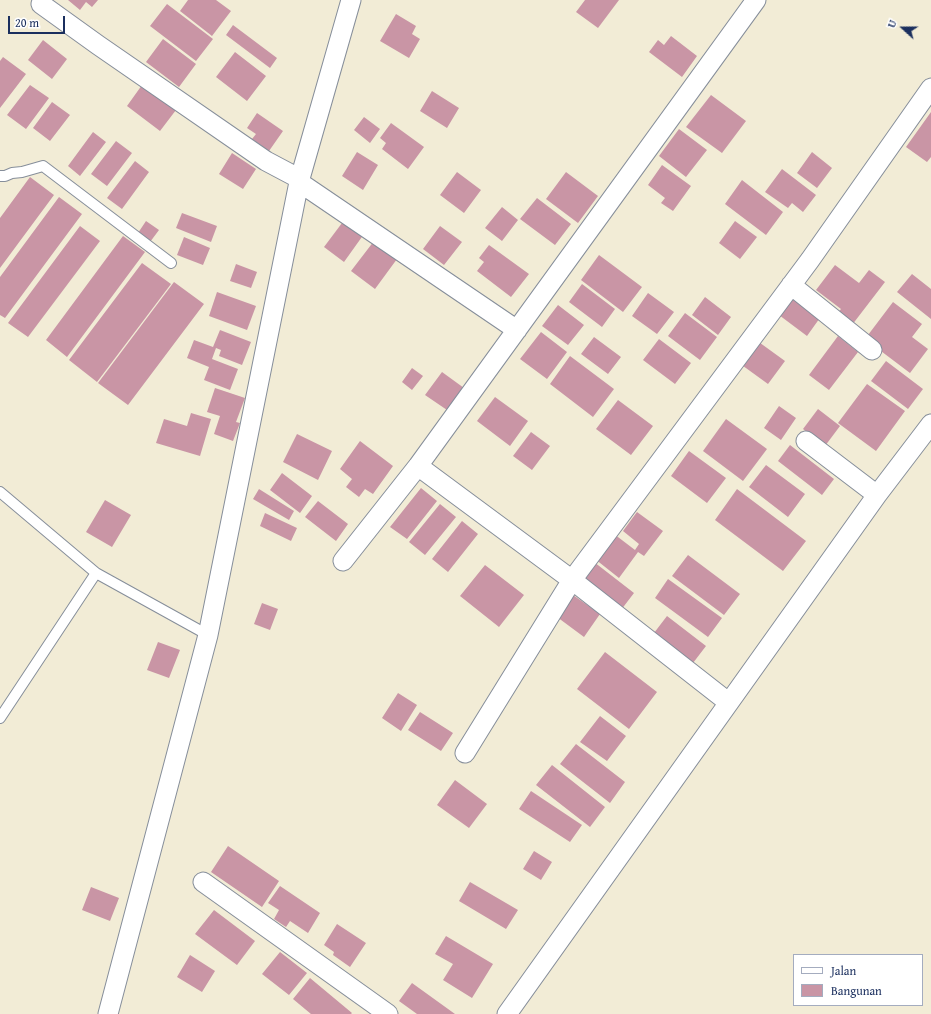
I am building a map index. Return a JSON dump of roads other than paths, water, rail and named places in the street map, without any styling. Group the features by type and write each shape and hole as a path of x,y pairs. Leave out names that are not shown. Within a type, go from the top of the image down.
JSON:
{"street":[{"path":"108,1014 208,635 300,180 352,0"},
{"path":"342,560 418,466 756,0"},
{"path":"40,1 98,46 266,162 300,180 517,330"},
{"path":"465,753 572,580 791,285 931,88"},
{"path":"791,285 872,350"},
{"path":"507,1014 728,702 877,495 931,424"},
{"path":"806,441 877,495"},
{"path":"418,466 572,580 728,702"},
{"path":"203,882 388,1014"}],"lane":[{"path":"0,176 43,166 170,263"},
{"path":"0,492 96,573 208,635"},
{"path":"0,718 96,573"}]}
